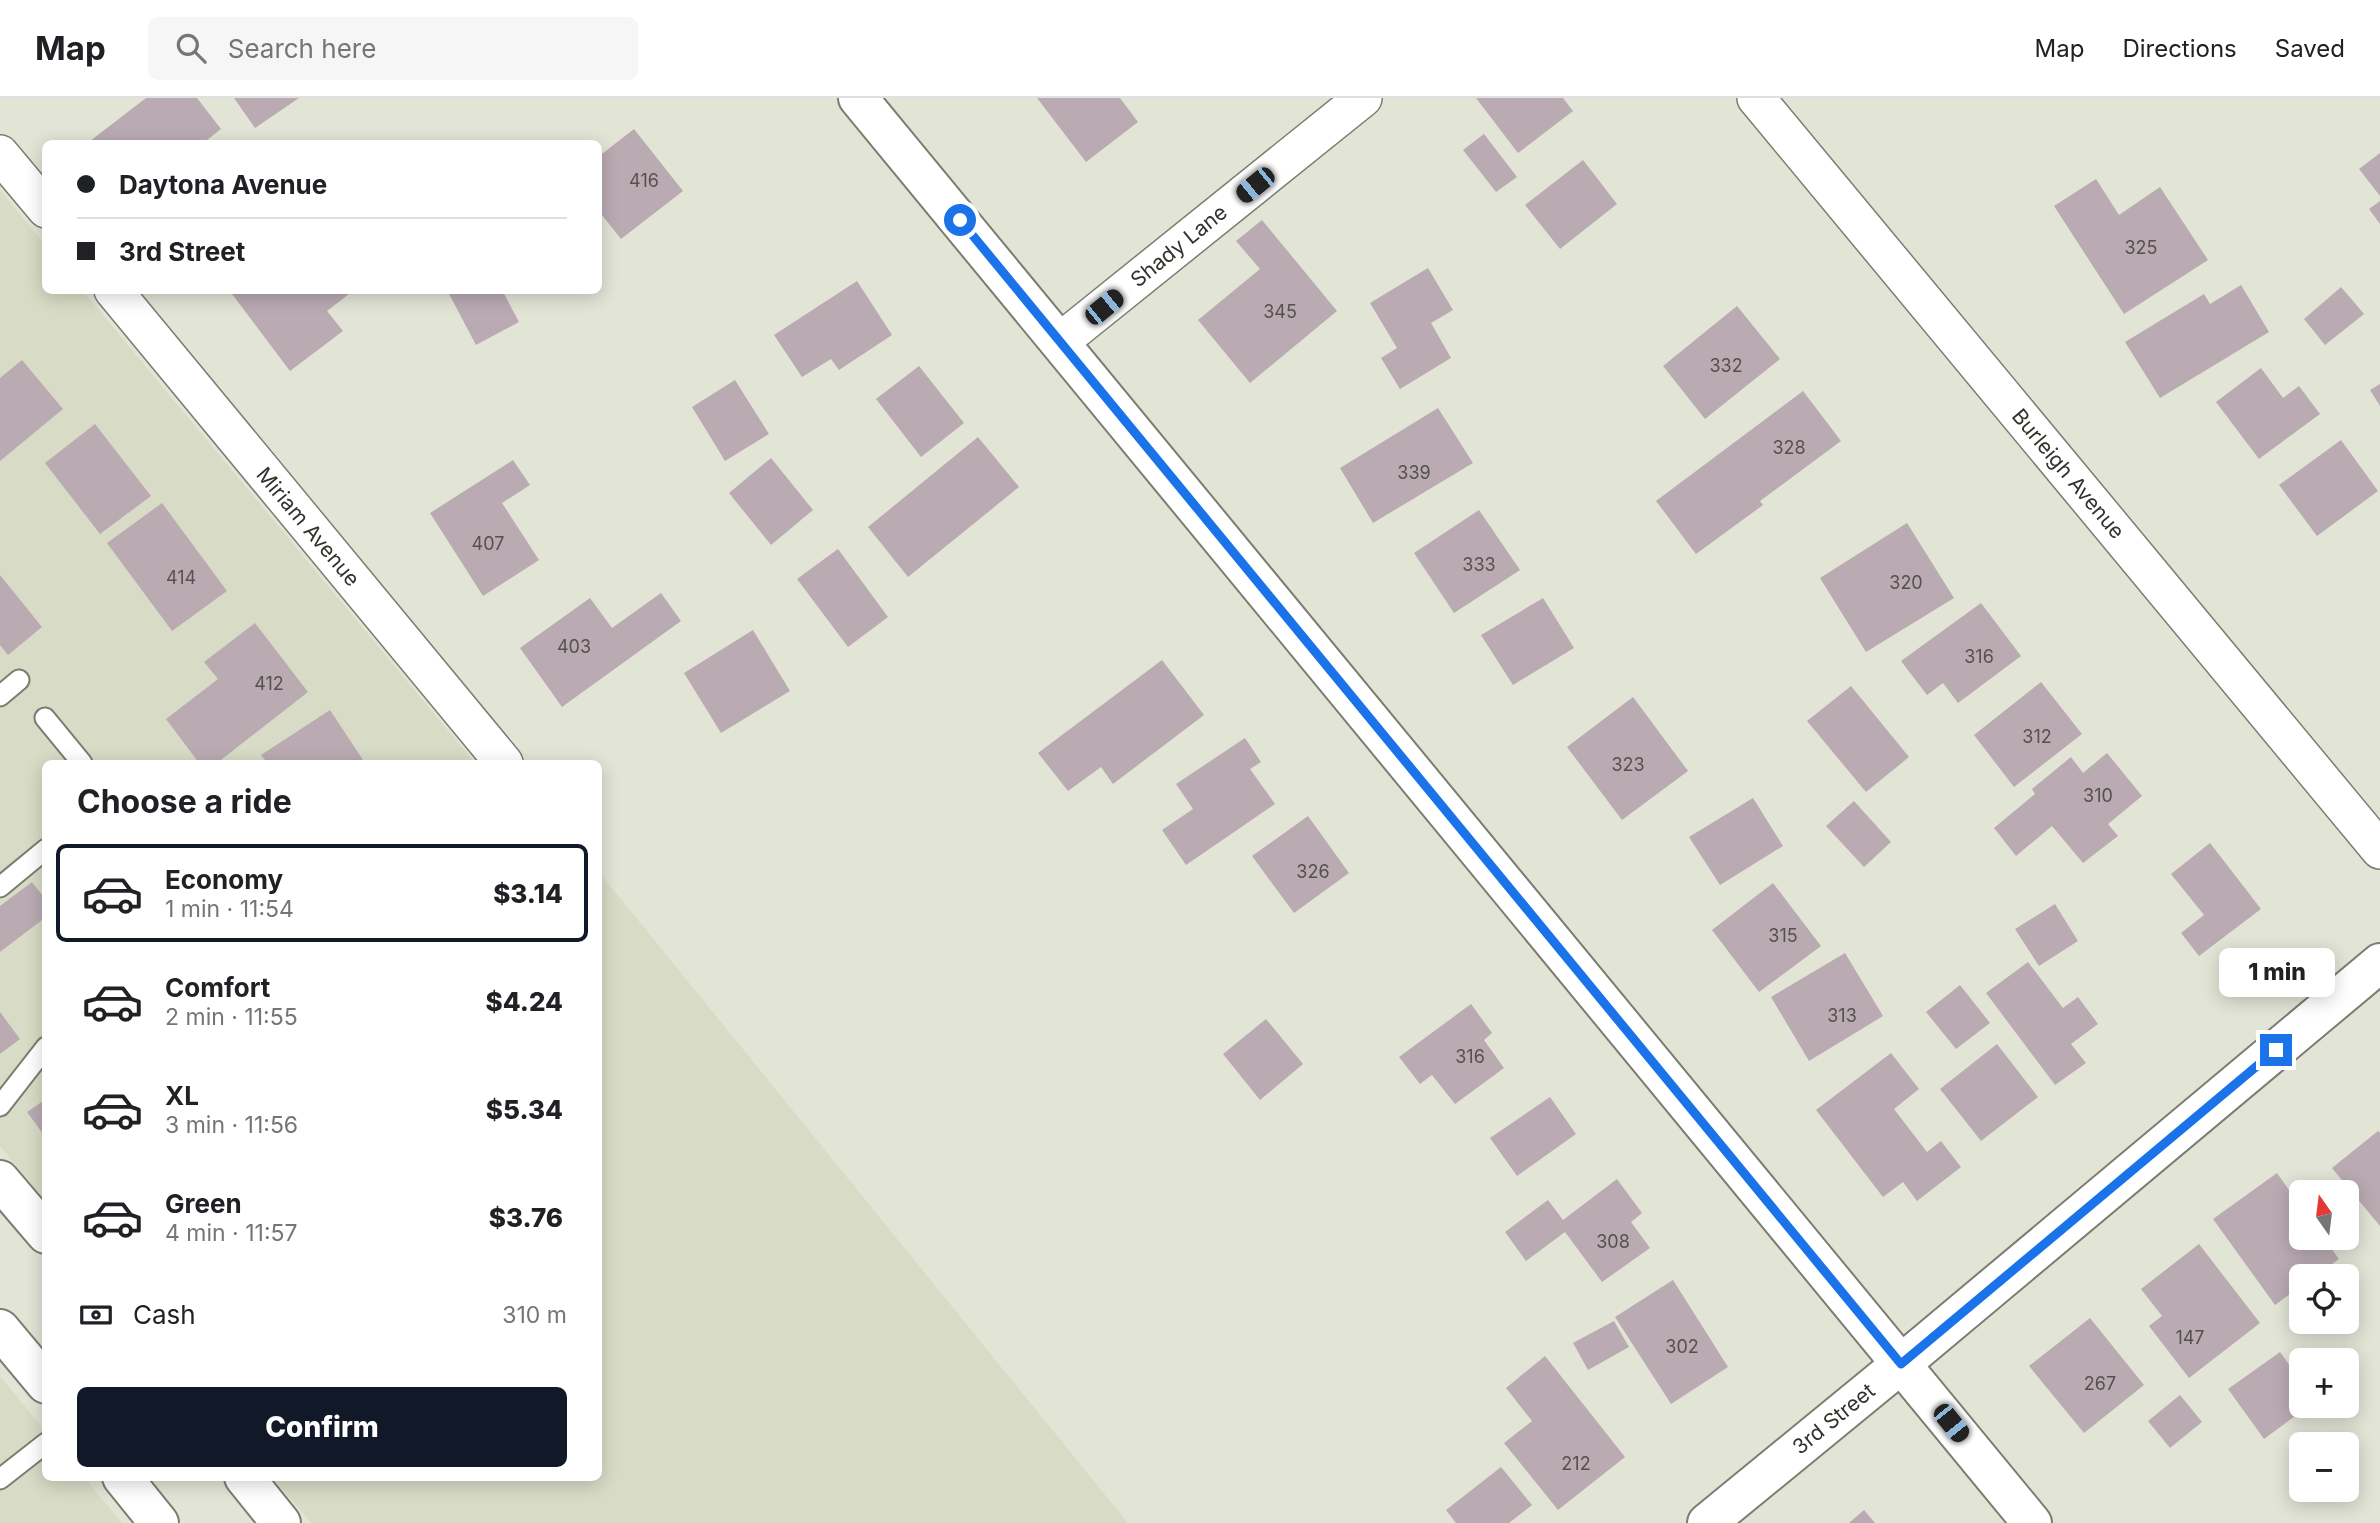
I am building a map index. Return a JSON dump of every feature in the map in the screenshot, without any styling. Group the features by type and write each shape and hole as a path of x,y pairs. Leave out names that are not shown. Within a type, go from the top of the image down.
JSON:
{"street":[{"path":"858,98 1061,341 2032,1523"},
{"name":"Shady Lane","path":"1061,341 1363,98"},
{"name":"Burleigh Avenue","path":"1756,98 2380,850"},
{"path":"0,154 42,204"},
{"name":"Miriam Avenue","path":"116,294 502,760"},
{"name":"3rd Street","path":"1707,1523 2380,963"},
{"path":"0,1180 42,1229"},
{"path":"0,1329 42,1379"},
{"path":"125,1481 159,1523"},
{"path":"247,1481 281,1523"}],"lane":[{"path":"0,695 19,680"},
{"path":"45,718 80,760"},
{"path":"0,887 42,852"},
{"path":"0,1106 42,1052"},
{"path":"0,1479 42,1446"}],"shaded area":[{"path":"0,190 42,241 42,294 85,294 473,760 42,760 42,1196 0,1146"},
{"path":"602,876 1128,1523 311,1523 275,1481 602,1481"},
{"path":"0,1376 42,1427 42,1481 87,1481 122,1523 0,1523"}],"building":[{"path":"146,98 197,98 221,129 207,140 91,140"},
{"path":"234,98 299,98 255,128"},
{"path":"1037,98 1120,98 1138,122 1086,162"},
{"path":"1476,98 1563,98 1573,111 1518,153"},
{"path":"634,129 683,191 621,239 602,215 602,154"},
{"path":"1484,134 1517,177 1496,192 1463,150"},
{"path":"2380,153 2380,196 2359,169"},
{"path":"1583,160 1617,204 1560,249 1525,205"},
{"path":"2096,179 2119,215 2160,187 2208,260 2124,314 2054,206"},
{"path":"2380,201 2380,224 2369,209"},
{"path":"1262,220 1337,311 1250,383 1198,320 1260,269 1236,241"},
{"path":"1428,268 1453,310 1431,323 1451,358 1400,389 1381,358 1397,348 1370,303"},
{"path":"857,281 892,335 839,370 831,359 802,377 774,335"},
{"path":"2241,285 2269,332 2160,398 2125,342 2204,294 2210,304"},
{"path":"2341,287 2364,314 2325,345 2304,319"},
{"path":"232,294 349,294 327,311 343,331 290,371"},
{"path":"449,294 504,294 519,322 476,345"},
{"path":"1737,306 1780,359 1705,419 1663,366"},
{"path":"22,360 63,409 0,461 0,378"},
{"path":"919,366 964,423 921,457 876,399"},
{"path":"2261,368 2283,398 2299,386 2320,414 2259,459 2216,402"},
{"path":"735,380 769,434 725,461 692,407"},
{"path":"2380,384 2380,406 2370,390"},
{"path":"1803,391 1841,441 1760,501 1763,505 1696,554 1656,501"},
{"path":"1438,408 1473,463 1373,523 1340,468"},
{"path":"95,424 151,496 100,534 45,463"},
{"path":"978,437 1019,487 908,577 868,527"},
{"path":"2341,440 2378,491 2317,536 2279,485"},
{"path":"771,458 813,510 771,545 729,493"},
{"path":"513,460 530,485 502,503 539,560 483,596 430,513"},
{"path":"162,503 227,591 172,631 107,543"},
{"path":"1479,510 1520,570 1454,613 1414,553"},
{"path":"1907,523 1954,598 1866,652 1820,578"},
{"path":"838,549 888,617 848,647 797,579"},
{"path":"0,575 42,627 8,655 0,645"},
{"path":"661,593 681,621 562,707 520,648 590,598 612,628"},
{"path":"1543,598 1574,648 1513,685 1481,635"},
{"path":"1981,603 2021,656 1958,703 1943,683 1927,695 1901,661"},
{"path":"255,623 308,692 221,760 197,760 166,719 218,679 204,662"},
{"path":"753,630 790,691 721,733 684,673"},
{"path":"1162,660 1204,715 1113,784 1101,767 1068,791 1038,753"},
{"path":"2041,682 2082,734 2014,787 1974,735"},
{"path":"1851,686 1909,757 1866,792 1807,721"},
{"path":"1633,697 1688,771 1622,820 1567,747"},
{"path":"330,710 363,760 265,760 261,755"},
{"path":"1245,738 1261,762 1250,769 1275,804 1186,865 1162,830 1193,809 1176,784"},
{"path":"2107,753 2142,796 2108,824 2118,836 2083,863 2052,826 2016,856 1994,828 2035,794 2032,789 2071,757 2083,773"},
{"path":"1753,798 1783,846 1720,885 1689,837"},
{"path":"1854,801 1891,842 1864,867 1826,826"},
{"path":"1308,816 1349,873 1294,913 1252,856"},
{"path":"2210,843 2261,909 2199,956 2181,933 2204,915 2171,874"},
{"path":"32,882 42,895 42,920 0,952 0,906"},
{"path":"1773,883 1821,946 1759,992 1712,930"},
{"path":"2055,904 2078,941 2039,966 2015,929"},
{"path":"1845,953 1883,1016 1809,1061 1771,997"},
{"path":"2028,962 2063,1008 2078,997 2098,1024 2071,1044 2086,1063 2055,1085 1986,993"},
{"path":"1960,985 1990,1023 1956,1049 1926,1012"},
{"path":"1471,1004 1492,1033 1484,1040 1504,1068 1455,1104 1432,1075 1420,1084 1399,1057"},
{"path":"0,1012 20,1039 0,1054"},
{"path":"1266,1019 1303,1064 1260,1100 1223,1054"},
{"path":"1997,1044 2038,1097 1981,1141 1940,1089"},
{"path":"1891,1053 1919,1089 1894,1109 1927,1152 1941,1141 1961,1167 1917,1201 1903,1182 1883,1197 1816,1110"},
{"path":"1550,1097 1576,1134 1517,1176 1490,1138"},
{"path":"42,1102 42,1133 27,1112"},
{"path":"2378,1131 2380,1133 2380,1226 2359,1201 2359,1180 2342,1180 2332,1168"},
{"path":"2277,1173 2289,1190 2289,1250 2332,1250 2339,1259 2332,1264 2289,1264 2289,1295 2275,1305 2213,1219"},
{"path":"1617,1179 1642,1213 1631,1222 1650,1248 1602,1282 1565,1232 1526,1261 1505,1232 1548,1200 1563,1220"},
{"path":"2199,1244 2260,1323 2189,1378 2149,1326 2162,1316 2141,1289"},
{"path":"1673,1280 1728,1367 1671,1404 1615,1317"},
{"path":"2090,1318 2144,1385 2084,1433 2029,1366"},
{"path":"1614,1321 1629,1347 1588,1370 1573,1343"},
{"path":"2280,1352 2289,1364 2289,1418 2292,1418 2264,1439 2228,1389"},
{"path":"1545,1356 1625,1457 1558,1510 1504,1443 1532,1421 1506,1388"},
{"path":"2180,1395 2202,1422 2170,1448 2148,1421"},
{"path":"1501,1467 1532,1505 1509,1523 1456,1523 1446,1510"},
{"path":"1864,1510 1875,1523 1849,1523"}],"route":[{"path":"960,220 1901,1364 2276,1050"}]}
